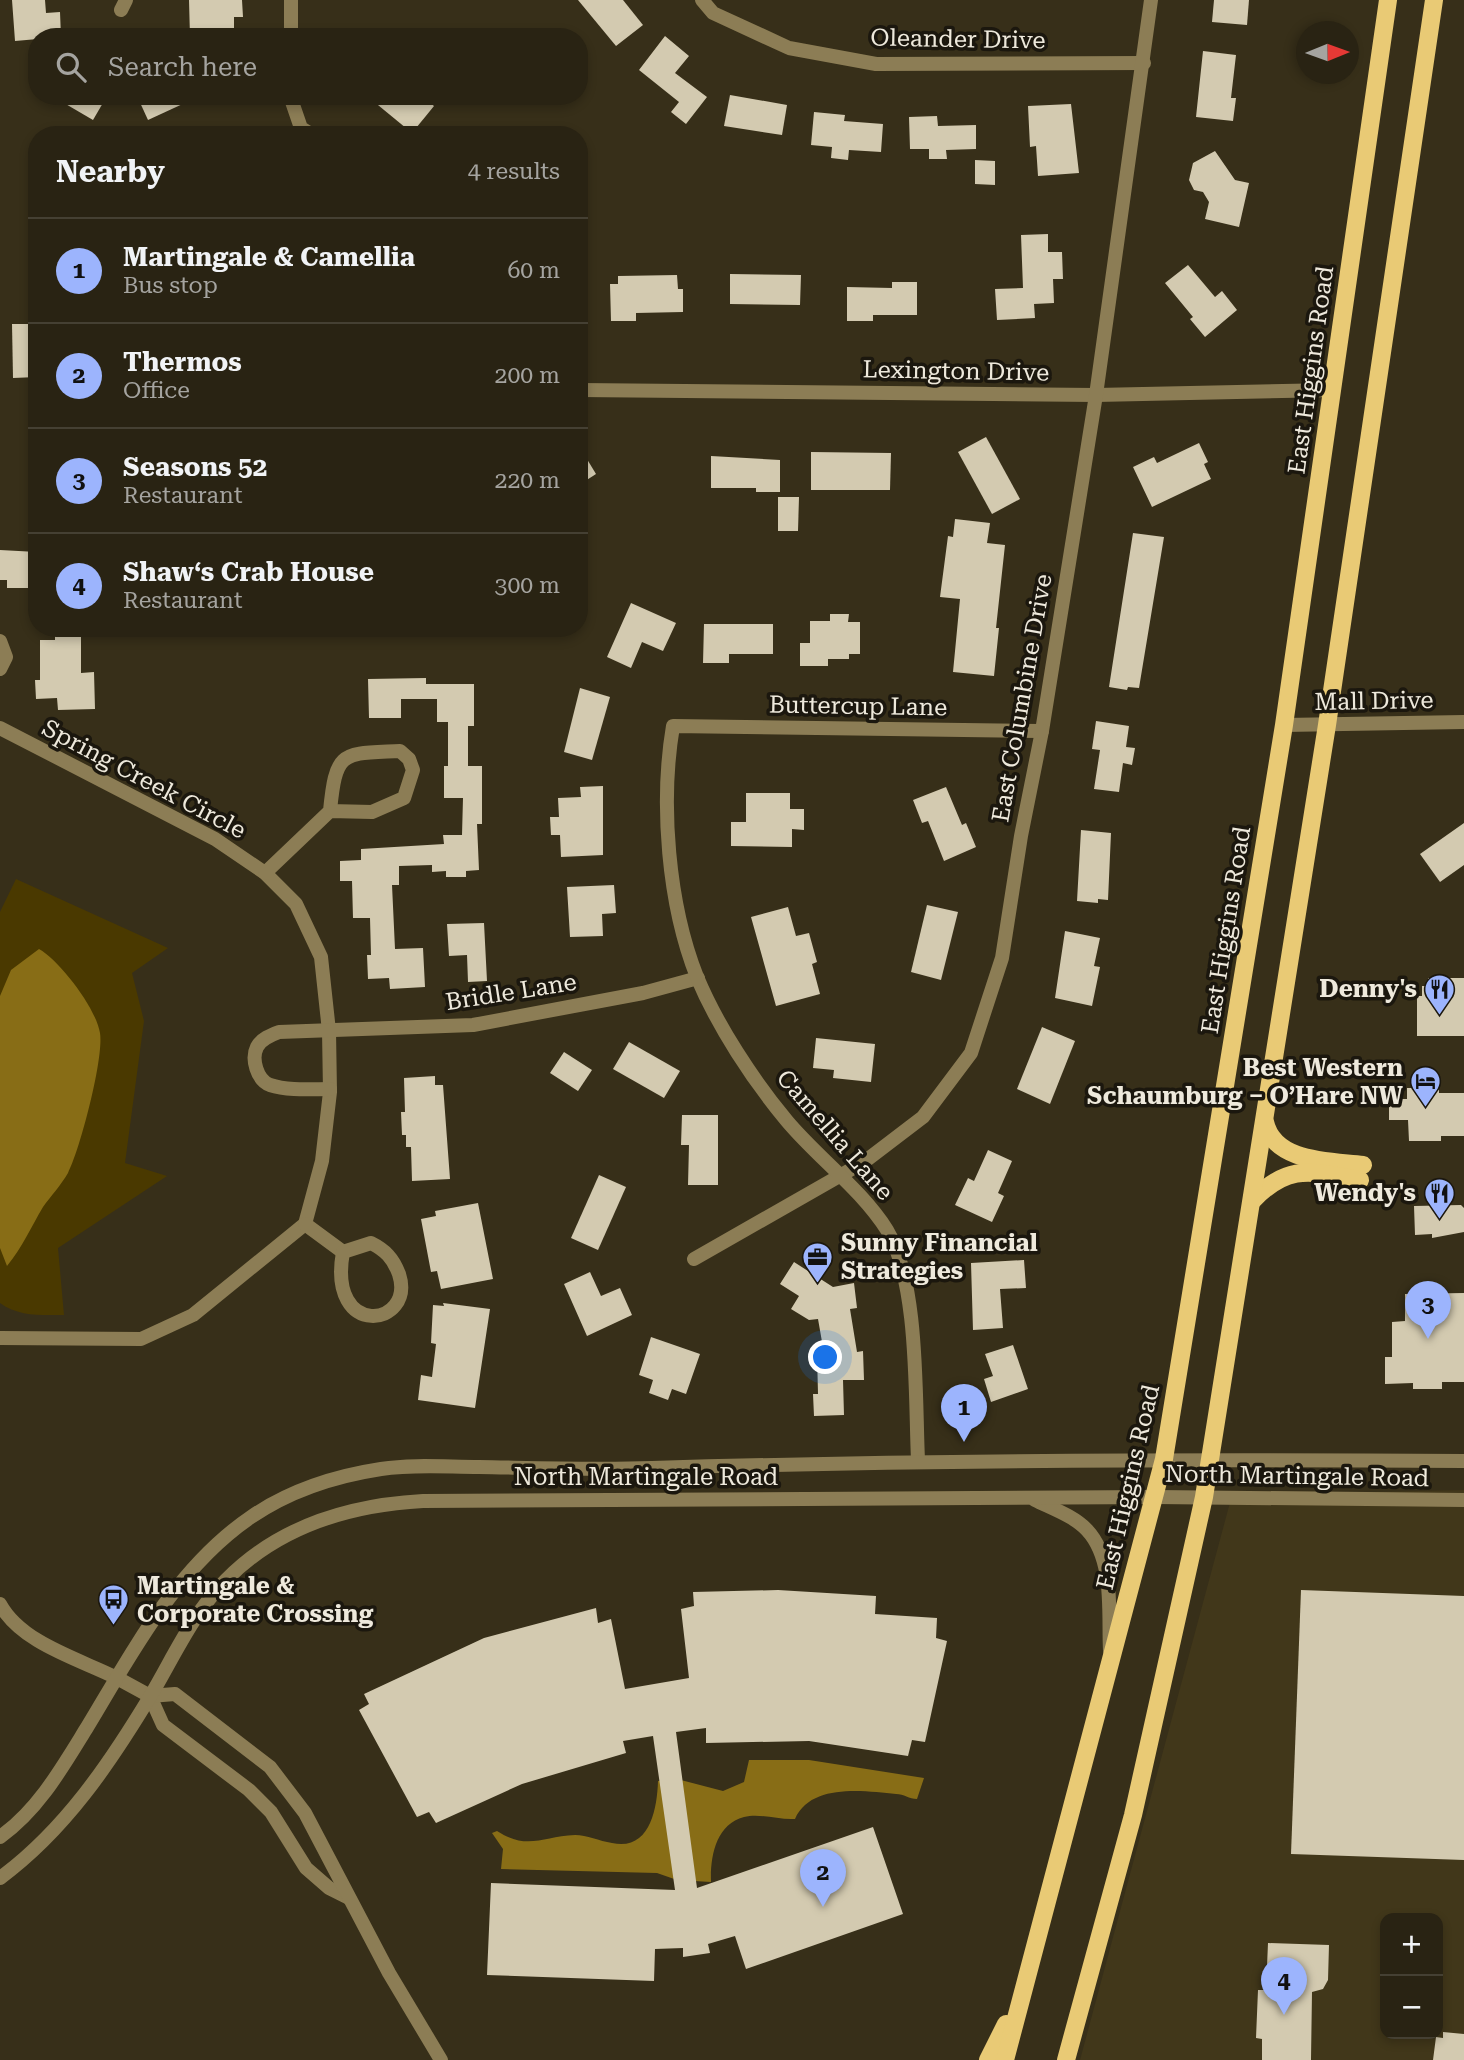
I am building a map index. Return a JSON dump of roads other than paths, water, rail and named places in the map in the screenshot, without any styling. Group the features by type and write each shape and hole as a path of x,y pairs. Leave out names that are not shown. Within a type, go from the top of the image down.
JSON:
{"main road":[{"name":"East Higgins Road","path":"1005,2060 1164,1459 1284,725 1388,0"},
{"path":"1066,2060 1133,1815 1204,1497 1327,725 1434,0"},
{"path":"1252,1201 1268,1184 1298,1171 1362,1172 1297,1156 1278,1145 1265,1121"},
{"path":"988,2060 1023,1993"},
{"path":"1076,2060 1079,2014"}],"street":[{"path":"291,0 291,28"},
{"name":"Oleander Drive","path":"702,0 713,13 789,48 876,64 1144,63"},
{"name":"East Columbine Drive","path":"694,1259 840,1177 923,1117 971,1053 1002,958 1021,836 1042,731 1096,395 1151,0"},
{"path":"294,105 303,126"},
{"name":"Lexington Drive","path":"588,390 1096,395 1332,390"},
{"path":"0,641 6,657 0,669"},
{"name":"Mall Drive","path":"1284,725 1464,722"},
{"name":"Buttercup Lane","path":"673,726 1042,731"},
{"name":"Camellia Lane","path":"673,726 666,765 667,823 682,927 698,978 733,1044 775,1106 887,1231 900,1258 911,1331 918,1460"},
{"name":"Spring Creek Circle","path":"0,728 215,839 265,873 296,904 321,957 329,1031 330,1088 322,1161 304,1224"},
{"path":"265,873 330,811 334,772 351,753 400,751 409,759 413,770 404,798 372,813 330,811"},
{"name":"Bridle Lane","path":"330,1088 269,1084 259,1075 255,1061 257,1047 266,1038 279,1032 473,1025 643,993 698,978"},
{"path":"0,1338 141,1339 193,1315 304,1224 343,1252"},
{"path":"371,1243 386,1251 401,1283 399,1298 394,1307 376,1316 365,1316 353,1310 341,1283 343,1252 371,1243"},
{"name":"North Martingale Road","path":"0,1837 36,1804 58,1775 163,1605 195,1565 252,1516 288,1496 343,1476 384,1468 421,1466 626,1469 918,1460 1464,1461"},
{"name":"North Martingale Road","path":"0,1878 32,1853 74,1810 150,1696 190,1626 226,1580 265,1549 301,1526 355,1508 422,1501 1156,1497 1464,1500"},
{"path":"1030,1498 1086,1528 1098,1547 1108,1584 1110,1669"},
{"path":"0,1604 5,1613 29,1634 150,1696 176,1694 270,1767 304,1813 389,1973 441,2060"},
{"path":"150,1696 163,1725 249,1790 271,1812 306,1868 329,1888 349,1898"}],"place":[{"name":"Denny's","path":"1440,1016"},
{"name":"Best Western Schaumburg – O’Hare NW","path":"1426,1109"},
{"name":"Wendy's","path":"1439,1220"},
{"name":"Sunny Financial Strategies","path":"818,1284"},
{"name":"Seasons 52","path":"1428,1339"},
{"name":"Martingale & Camellia","path":"964,1442"},
{"name":"Martingale & Corporate Crossing","path":"114,1627"},
{"name":"Thermos","path":"823,1907"},
{"name":"Shaw‘s Crab House","path":"1284,2015"}]}
